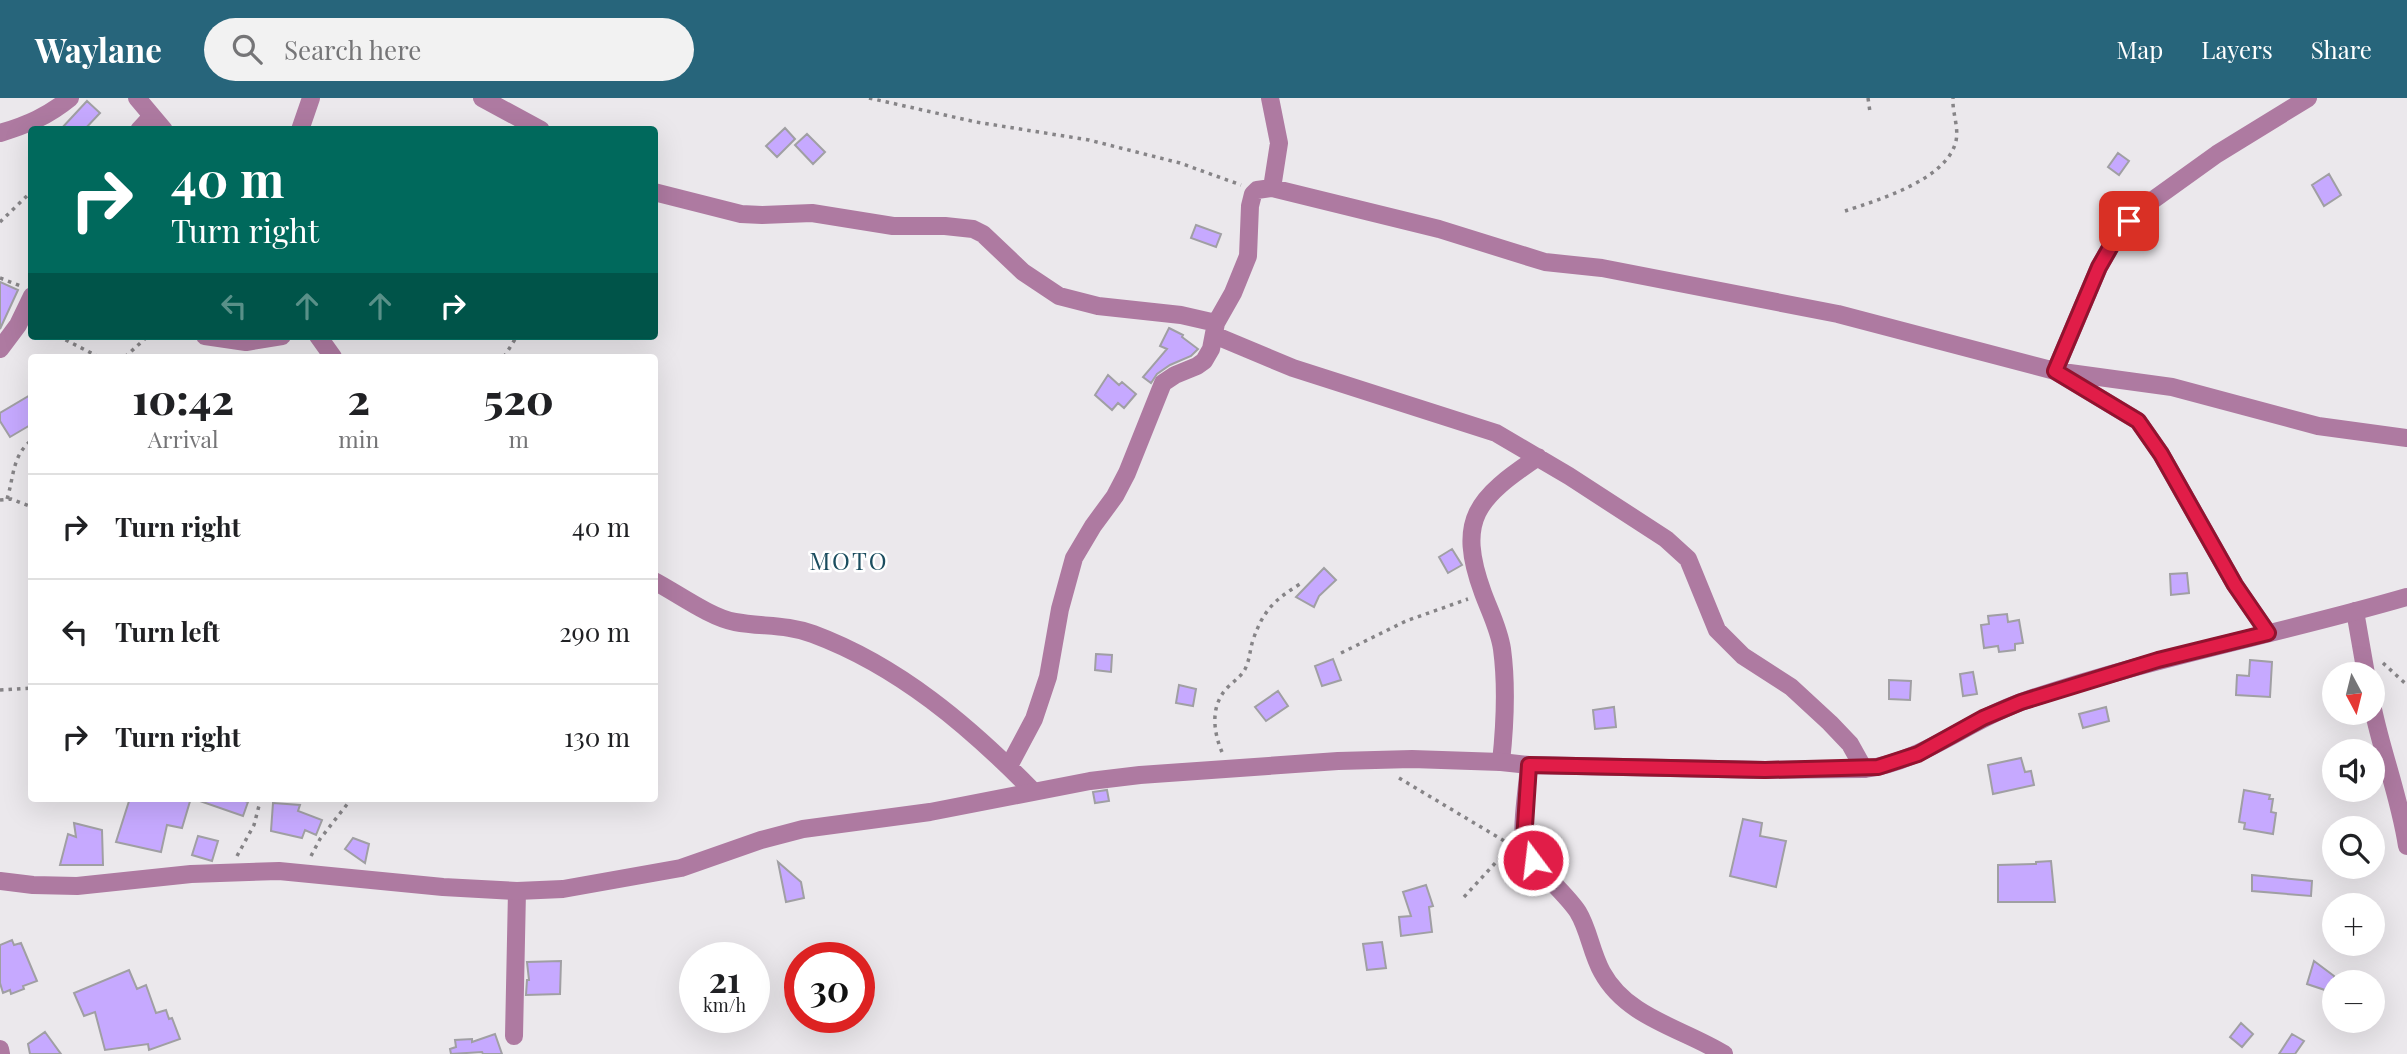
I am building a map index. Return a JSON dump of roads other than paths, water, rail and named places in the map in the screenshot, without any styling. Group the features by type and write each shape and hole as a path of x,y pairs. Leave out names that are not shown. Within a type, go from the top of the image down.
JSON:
{"street":[{"path":"0,133 30,124 51,113 70,98"},
{"path":"136,98 158,123"},
{"path":"301,126 311,98"},
{"path":"481,98 534,126"},
{"path":"1264,189 1279,143 1270,98"},
{"path":"2055,371 2099,267 2119,232 2139,209 2217,154 2308,98"},
{"path":"1009,766 1034,719 1048,677 1063,598 1074,558 1121,485 1139,448 1163,383 1204,360 1248,256 1253,194 1264,189 1439,229 1545,261 1602,268 1838,314 2055,371 2172,387 2318,426 2407,438"},
{"path":"658,193 741,214 812,214 894,226 973,229 1023,272 1059,296 1098,306 1181,315 1293,368 1496,433 1640,522 1682,552 1693,568 1717,630 1737,650 1791,687 1830,723 1850,744 1864,769"},
{"path":"0,349 18,325 27,291"},
{"path":"223,340 245,345 266,340"},
{"path":"2055,371 2138,421 2161,454 2235,585 2268,633"},
{"path":"1501,762 1504,728 1502,650 1483,593 1470,535 1474,520 1492,492 1538,457"},
{"path":"658,583 726,620 782,625 844,646 899,678 957,719 1032,790"},
{"path":"0,881 77,886 226,872 304,872 409,884 517,891 563,889 681,868 803,828 930,812 1032,790 1140,775 1338,761 1412,759 1529,765 1765,770 1864,769 1907,758 1983,718 2021,702 2140,665 2407,597"},
{"path":"2355,611 2364,662"},
{"path":"2377,725 2385,762 2397,794 2407,846"},
{"path":"1529,765 1522,849 1564,893 1578,913 1585,925 1595,957 1611,986 1640,1011 1663,1026 1701,1041 1724,1054"},
{"path":"514,1036 517,891"},
{"path":"0,1049 1,1054"}],"district":[{"name":"MOTO","path":"849,562"}]}
